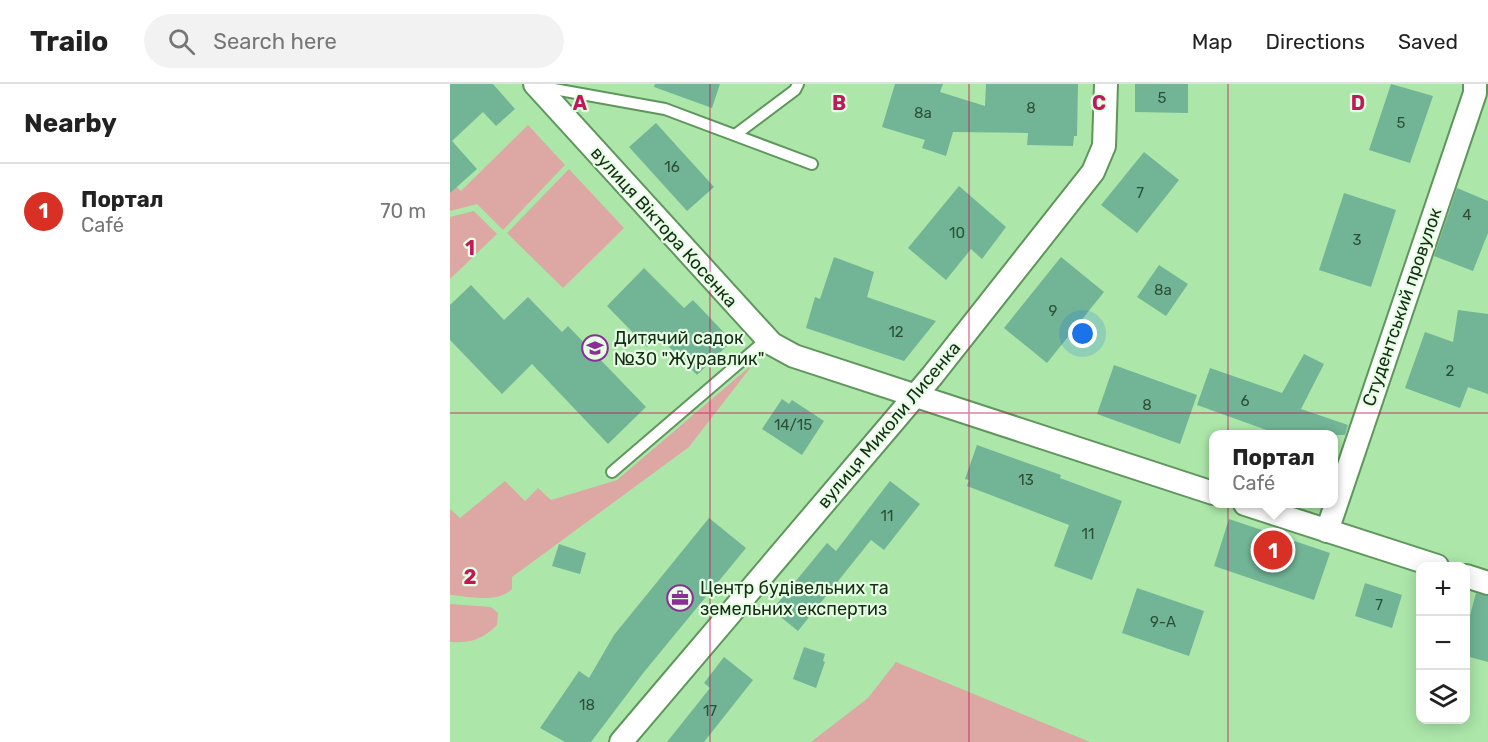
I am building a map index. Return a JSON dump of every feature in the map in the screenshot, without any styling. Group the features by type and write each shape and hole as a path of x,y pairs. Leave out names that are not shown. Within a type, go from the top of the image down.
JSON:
{"street":[{"name":"вулиця Миколи Лисенка","path":"621,742 916,395 1093,172 1104,146 1106,84"},
{"name":"Студентський провулок","path":"1338,498 1475,93 1475,84"},
{"name":"вулиця Віктора Косенка","path":"536,85 767,339 794,356 1209,492"},
{"path":"1257,508 1422,562"},
{"name":"Студентський провулок","path":"1327,531 1335,508"},
{"path":"1470,577 1488,583"}],"lane":[{"path":"735,135 795,90 798,84"},
{"path":"536,85 665,109 812,164"},
{"path":"612,472 767,339"}],"shaded area":[{"path":"528,125 565,165 503,230 477,204 450,211 450,180 461,191"},
{"path":"569,169 624,228 563,288 507,233"},
{"path":"474,211 497,234 450,279 450,217"},
{"path":"754,363 689,447 512,577 512,589 506,594 491,598 450,595 450,509 460,518 505,481 525,501 538,488 551,500 617,480"},
{"path":"450,604 491,607 498,613 497,625 475,640 450,642"},
{"path":"896,662 1090,742 811,742 868,698"}],"building":[{"path":"450,84 493,84 515,109 496,126 483,112 452,141 477,169 450,193"},
{"path":"655,84 720,84 712,108 654,87"},
{"path":"895,84 943,84 940,92 985,106 986,84 1078,84 1077,136 1074,136 1073,146 1027,145 1028,133 953,132 946,156 922,148 925,140 882,127"},
{"path":"1135,84 1188,84 1188,113 1135,112"},
{"path":"1391,84 1433,96 1410,163 1369,150"},
{"path":"656,123 714,187 687,211 629,147"},
{"path":"1144,152 1179,180 1137,233 1101,205"},
{"path":"959,186 1006,227 982,259 971,249 946,280 908,248"},
{"path":"1457,188 1488,201 1488,233 1473,271 1434,256"},
{"path":"1344,193 1396,210 1371,287 1319,270"},
{"path":"834,257 874,272 867,297 936,321 904,361 806,328 815,297 820,299"},
{"path":"1061,257 1104,292 1047,363 1004,328"},
{"path":"1159,265 1188,284 1166,316 1137,297"},
{"path":"644,268 684,308 693,300 732,341 697,375 658,336 647,347 607,306"},
{"path":"471,285 504,320 528,297 562,332 568,326 646,407 608,444 532,364 502,394 450,340 450,305"},
{"path":"1458,310 1488,314 1488,394 1468,387 1460,408 1405,388 1425,332 1453,342"},
{"path":"1304,354 1324,364 1301,409 1348,425 1345,435 1338,435 1338,430 1266,430 1197,405 1210,368 1282,393"},
{"path":"1114,365 1197,395 1180,444 1097,414"},
{"path":"782,399 789,404 792,400 824,421 802,455 762,429"},
{"path":"977,445 1061,475 1060,478 1122,501 1092,580 1054,566 1069,525 967,486 969,480 965,479"},
{"path":"890,481 920,504 884,550 871,540 798,631 772,610 827,543 836,551"},
{"path":"709,518 746,548 644,672 591,742 565,742 540,728 579,671 589,678 614,635"},
{"path":"1229,519 1330,553 1314,600 1214,566"},
{"path":"559,544 586,553 580,574 552,566"},
{"path":"1365,583 1402,595 1392,628 1355,616"},
{"path":"1137,588 1204,611 1189,656 1122,633"},
{"path":"1476,593 1488,596 1488,662 1470,657 1470,615"},
{"path":"804,647 825,654 823,661 825,662 816,688 793,679"},
{"path":"724,657 753,680 704,742 667,742 710,688 704,683"}],"place":[{"name":"Дитячий садок №30 \"Журавлик\"","path":"595,348"},
{"name":"Портал","path":"1273,550"},
{"name":"Центр будівельних та земельних експертиз","path":"680,598"}]}
